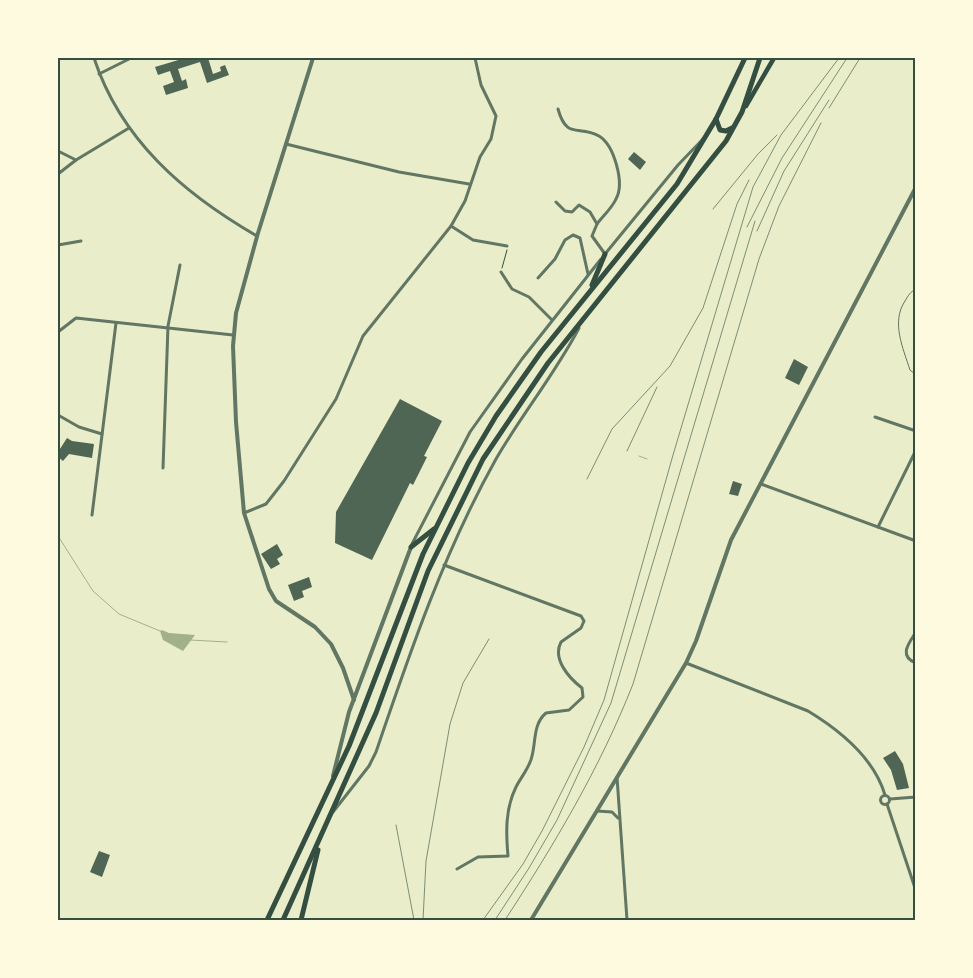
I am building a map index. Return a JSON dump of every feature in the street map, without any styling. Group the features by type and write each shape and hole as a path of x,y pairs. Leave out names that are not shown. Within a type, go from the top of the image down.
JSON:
{"main road":[{"path":"267,920 332,785 367,704 412,582 434,529 485,432 541,352 677,184 716,119 745,58"},
{"path":"742,112 760,58"},
{"path":"283,920 376,713 428,571 467,488 515,408 586,314 689,187 734,127 774,58"},
{"path":"716,119 720,130 729,130 734,127"},
{"path":"590,290 605,254"},
{"path":"411,546 434,529"},
{"path":"301,920 322,835"}],"street":[{"path":"94,58 100,74 129,128 168,173 200,201 257,236"},
{"path":"100,74 130,58"},
{"path":"313,58 257,236 240,298 233,335 236,431 244,513 272,596 280,604 315,627 331,644 343,668 354,700"},
{"path":"244,513 266,504 284,481 336,399 363,336 451,226 465,201 469,184 480,156 491,139 496,116 481,85 475,58"},
{"path":"558,109 562,121 567,128 576,132 591,132 602,137 611,147 619,181 619,193 616,200 597,224 592,236 605,254"},
{"path":"58,174 76,160 129,128"},
{"path":"332,785 342,734 411,546 470,432 552,320 588,275 678,165 697,143 706,137"},
{"path":"286,144 399,172 469,184"},
{"path":"58,151 76,160"},
{"path":"531,920 686,663 696,641 722,561 760,483 916,187"},
{"path":"556,202 565,211 572,212 579,205 590,212 597,224"},
{"path":"451,226 473,240 507,246"},
{"path":"538,278 555,259 565,240 573,235 580,238 588,275"},
{"path":"58,245 81,241"},
{"path":"164,468 168,326 180,265"},
{"path":"501,272 512,289 520,295 529,297 552,320"},
{"path":"331,815 362,775 376,752 444,565 496,459 558,366 586,314"},
{"path":"58,332 69,321 76,318 116,323 168,326 233,335"},
{"path":"92,515 116,323"},
{"path":"58,415 79,427 102,434"},
{"path":"875,417 916,431"},
{"path":"878,527 916,450"},
{"path":"760,483 916,541"},
{"path":"444,565 581,616 584,621 581,628 561,642 559,651 564,670 582,688 583,697 569,710 546,713 539,722 533,740 532,757 512,799 506,827 508,856 478,857 457,869"},
{"path":"916,632 906,647 906,656 916,663"},
{"path":"686,663 808,711 824,721 842,735 870,765 885,795 890,800"},
{"path":"617,776 627,920"},
{"path":"885,795 881,801 887,804 916,892"},
{"path":"887,804 890,800 916,798"},
{"path":"596,811 612,812 619,820"}],"lane":[{"path":"916,289 912,291 902,306 898,325 910,370 916,375"}],"path":[{"path":"501,272 507,246"}],"shaded area":[{"path":"160,631 169,633 195,635 183,651 163,640"}],"building":[{"path":"185,58 208,58 213,74 221,71 220,67 225,65 229,75 207,83 200,62 178,69 182,81 186,79 188,88 166,95 163,86 174,82 170,71 158,75 155,67"},
{"path":"634,152 646,162 640,170 628,159"},
{"path":"794,359 808,367 799,385 785,378"},
{"path":"400,399 442,421 424,456 427,457 413,485 410,483 372,560 335,543 336,512"},
{"path":"67,438 72,441 94,444 92,458 69,454 63,461 58,457 58,452"},
{"path":"733,481 742,484 738,496 729,494"},
{"path":"277,544 283,555 277,559 280,564 271,569 261,554"},
{"path":"309,577 312,587 302,591 304,597 294,601 288,585"},
{"path":"895,751 903,764 909,788 897,790 891,770 883,758"},
{"path":"99,851 110,855 102,877 90,872"}],"waterway":[{"path":"639,456 647,459"},
{"path":"58,536 93,591 119,614 160,631"},
{"path":"190,640 227,642"}],"railway":[{"path":"483,920 523,864 542,831 584,747 604,700 673,455 753,187 781,135 839,58"},
{"path":"747,227 782,158 847,58"},
{"path":"829,108 860,58"},
{"path":"757,231 784,171 829,100"},
{"path":"505,920 541,863 591,776 633,684 759,259 779,206 821,123"},
{"path":"713,209 758,154 777,135"},
{"path":"587,479 612,429 670,366 703,308 737,204 749,180"},
{"path":"495,920 557,820 611,703 755,221"},
{"path":"627,451 657,387"},
{"path":"423,920 426,861 450,724 463,683 489,639"},
{"path":"396,825 414,920"}]}
